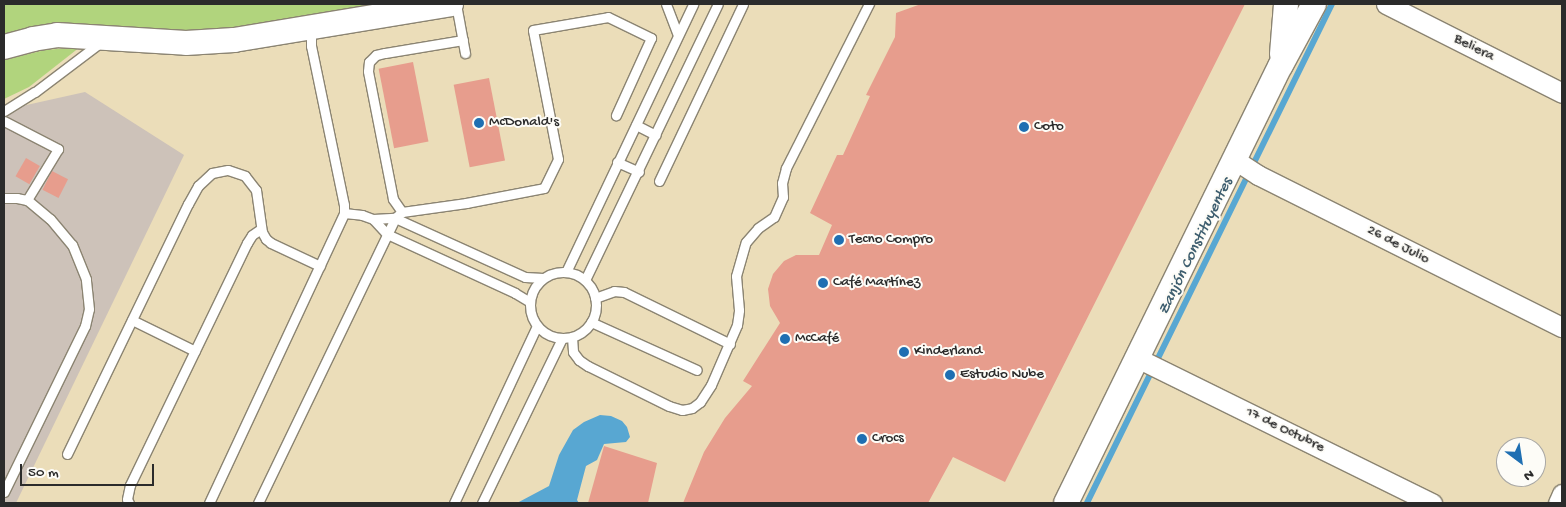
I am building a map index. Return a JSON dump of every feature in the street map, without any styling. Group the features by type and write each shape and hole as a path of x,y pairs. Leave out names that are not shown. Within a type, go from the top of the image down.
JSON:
{"street":[{"path":"4,48 34,38 57,35 186,43 208,42 451,4"},
{"path":"1281,65 1286,4"},
{"path":"1066,503 1141,359 1239,163 1281,65 1314,4"},
{"name":"Beliera","path":"1386,4 1562,92"},
{"name":"26 de Julio","path":"1239,163 1258,175 1562,327"},
{"name":"17 de Octubre","path":"1141,359 1432,503"},
{"path":"1558,503 1562,494"}],"lane":[{"path":"456,4 465,53"},
{"path":"666,4 678,34"},
{"path":"566,272 616,162 636,125 693,4"},
{"path":"585,280 639,172 718,4"},
{"path":"659,181 743,4"},
{"path":"567,337 573,352 579,360 669,406 682,410 692,408 700,402 730,344 737,325 739,310 736,276 746,242 758,228 774,217 784,197 782,183 786,168 870,4"},
{"path":"373,219 544,188 558,159 534,30 608,17 651,38 616,115"},
{"path":"208,503 344,213 344,205 312,46 311,27"},
{"path":"4,112 35,92 108,37"},
{"path":"463,40 385,52 376,55 369,62 368,71 393,199 398,215 525,278 543,278 558,272 576,274 585,280 595,298 596,306 591,322 586,328 567,337 552,336 537,326 533,319 530,302 532,293 543,278"},
{"path":"4,121 58,149 27,200"},
{"path":"636,125 656,135"},
{"path":"616,162 639,172"},
{"path":"67,454 188,204 198,186 212,172 228,170 245,176 256,190 261,229 271,243 320,266"},
{"path":"4,198 27,200 50,219 72,245 86,279 89,309 85,326 4,492"},
{"path":"344,213 362,214 373,219 386,234 515,293 530,302"},
{"path":"258,503 386,234 398,215"},
{"path":"129,503 127,500 130,484 247,243 252,235 261,229"},
{"path":"595,298 614,291 624,292 730,344"},
{"path":"132,320 195,351"},
{"path":"591,322 697,370"},
{"path":"454,503 537,326"},
{"path":"482,503 567,337"}],"shaded area":[{"path":"85,92 184,155 16,503 4,503 4,110"}],"green space":[{"path":"4,4 384,4 208,33 4,36"},
{"path":"80,47 29,87 4,99 4,60 45,50"}],"water":[{"path":"600,415 611,416 622,421 627,427 630,437 626,442 604,444 597,460 586,466 577,500 579,503 517,503 549,486 559,455 573,430 584,422"}],"building":[{"path":"921,4 1245,4 1005,482 953,457 928,503 683,503 704,452 725,418 752,386 743,381 780,323 770,306 768,289 773,274 784,261 796,255 819,255 832,225 810,213 837,155 843,155 870,96 866,95 895,37 896,13"},
{"path":"413,62 428,142 394,148 379,69"},
{"name":"McDonald's","path":"489,78 505,160 470,167 454,85"},
{"path":"26,158 40,166 29,184 16,176"},
{"path":"52,171 68,179 59,198 42,190"},
{"path":"604,446 657,463 648,503 588,503"}],"waterway":[{"name":"Zanjón Constituyentes","path":"1087,503 1332,4"}],"place":[{"name":"McDonald's","path":"479,123"},
{"name":"Coto","path":"1024,127"},
{"name":"Tecno Compro","path":"839,240"},
{"name":"Café Martínez","path":"823,283"},
{"name":"McCafé","path":"785,339"},
{"name":"Kinderland","path":"904,352"},
{"name":"Estudio Nube","path":"950,375"},
{"name":"Crocs","path":"862,439"}]}
